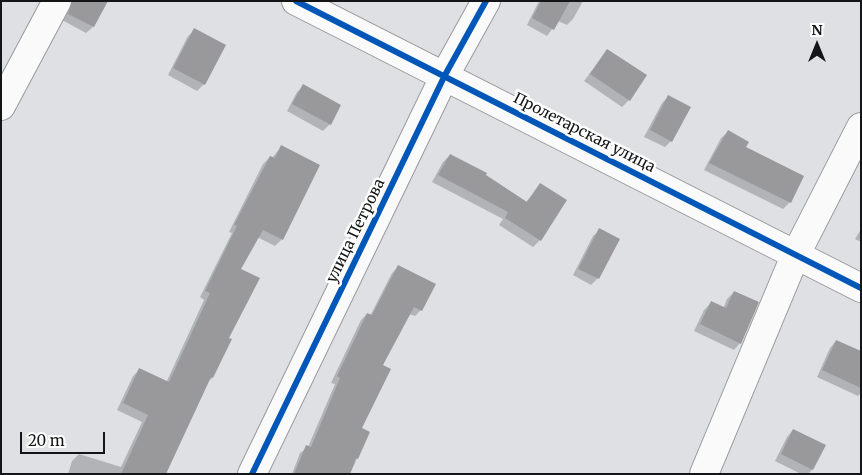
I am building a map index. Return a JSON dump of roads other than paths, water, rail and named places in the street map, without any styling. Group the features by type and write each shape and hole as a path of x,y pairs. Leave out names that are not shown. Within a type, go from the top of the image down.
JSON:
{"street":[{"path":"1,106 57,1"},
{"name":"Пролетарская улица","path":"296,1 445,75 795,256 861,288"},
{"name":"улица Петрова","path":"252,474 445,75 486,1"},
{"path":"704,474 795,256 861,127"}]}
